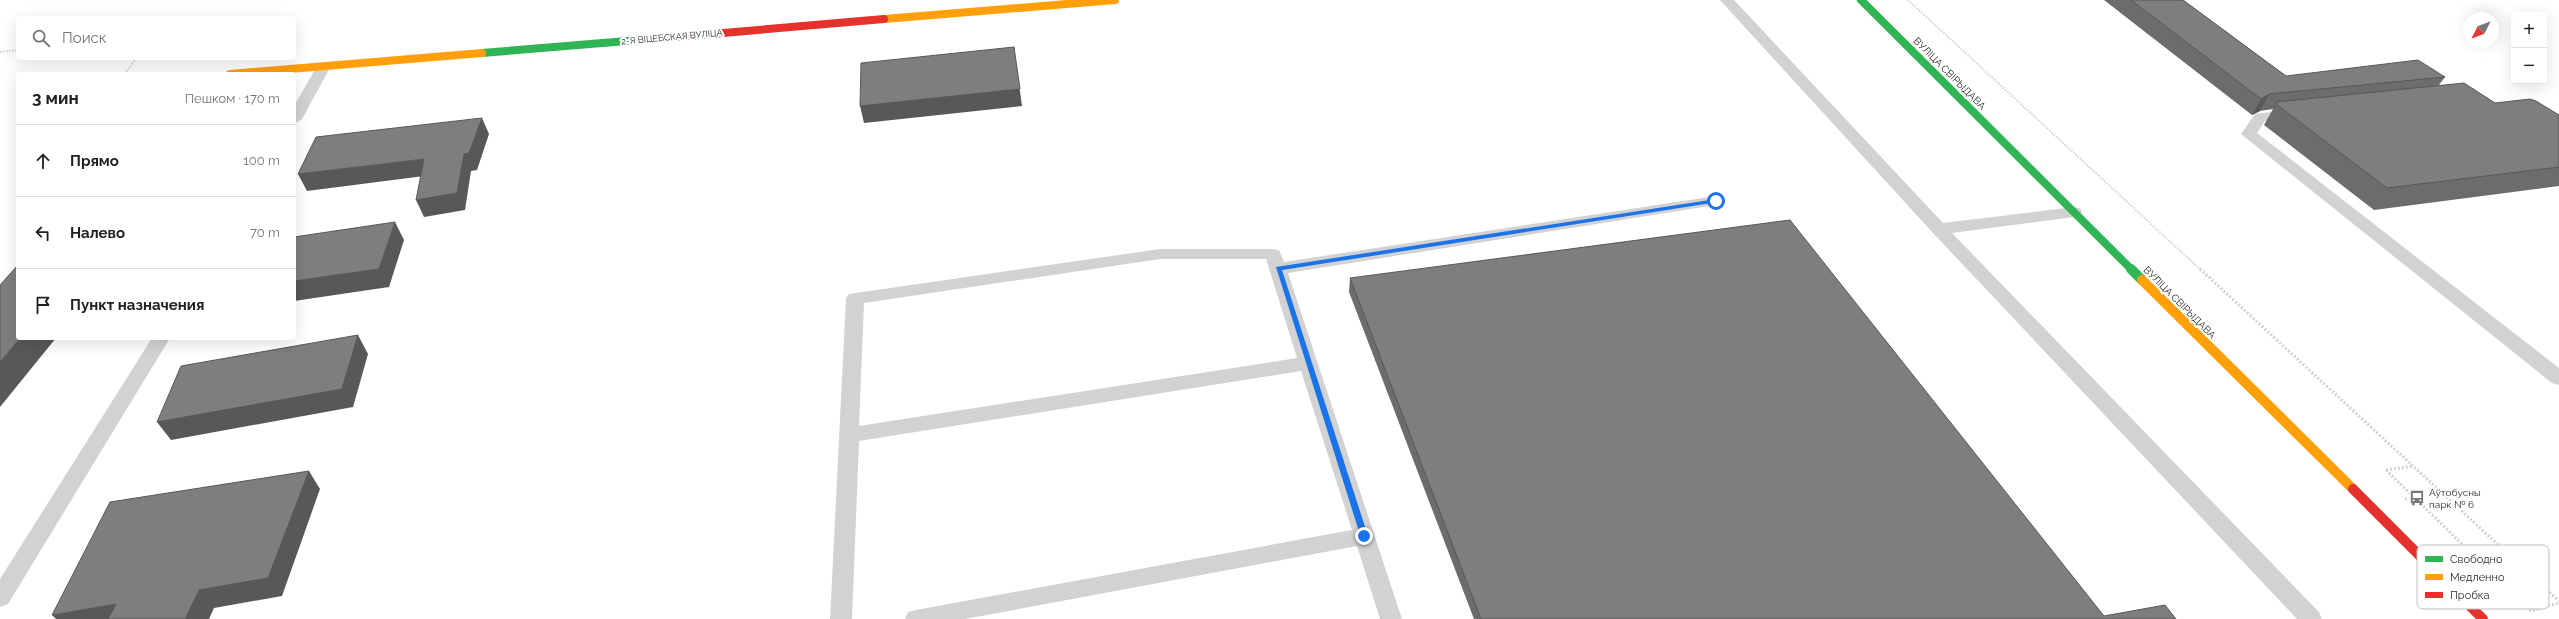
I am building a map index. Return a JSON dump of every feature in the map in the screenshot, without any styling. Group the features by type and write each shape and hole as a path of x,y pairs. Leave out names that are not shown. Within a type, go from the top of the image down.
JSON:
{"street":[{"name":"2-Я ВІЦЕБСКАЯ ВУЛІЦА","path":"254,72 1115,0"},
{"name":"ВУЛІЦА СВІРЫДАВА","path":"1861,0 2417,553"},
{"name":"ВУЛІЦА СВІРЫДАВА","path":"2473,609 2483,619"}],"lane":[{"path":"1727,0 1939,229 2311,619"},
{"path":"296,115 324,66"},
{"path":"2307,112 2260,118 2249,134 2559,378"},
{"path":"1278,269 1716,201"},
{"path":"1939,229 2074,212"},
{"path":"841,619 855,298 1160,254 1273,254 1391,619"},
{"path":"0,598 160,340"},
{"path":"850,435 1308,363"},
{"path":"916,619 1364,536"}],"path":[{"path":"1908,0 2498,545"},
{"path":"0,52 16,50"},
{"path":"127,72 135,60"},
{"path":"2414,466 2386,470 2463,545"},
{"path":"2549,593 2559,602 2549,605"}],"building":[{"path":"2131,0 2183,0 2286,76 2418,60 2445,77 2269,94 2261,99"},
{"path":"1014,47 1020,89 860,106 861,63"},
{"path":"2464,83 2495,103 2530,99 2559,115 2559,167 2387,188 2276,104 2277,102"},
{"path":"482,118 469,153 464,154 457,193 416,200 424,159 298,174 316,137"},
{"path":"1790,220 2104,616 2165,605 2176,619 1481,619 1350,278"},
{"path":"395,222 379,269 296,281 296,237"},
{"path":"16,267 16,340 18,340 0,362 0,285"},
{"path":"358,335 342,389 157,422 181,366"},
{"path":"309,471 268,578 199,590 185,619 108,619 116,604 52,615 110,502"}],"traffic: fast":[{"path":"1861,0 2142,280"},
{"path":"482,53 688,36"}],"traffic: slow":[{"path":"884,19 1115,0"},
{"path":"254,72 482,53"},
{"path":"2142,280 2353,489"}],"traffic: jam":[{"path":"688,36 884,19"},
{"path":"2353,489 2417,553"},
{"path":"2473,609 2483,619"}],"place":[{"name":"Аўтобусны парк № 6","path":"2417,498"}],"route":[{"path":"1364,536 1278,269 1716,201"}]}
